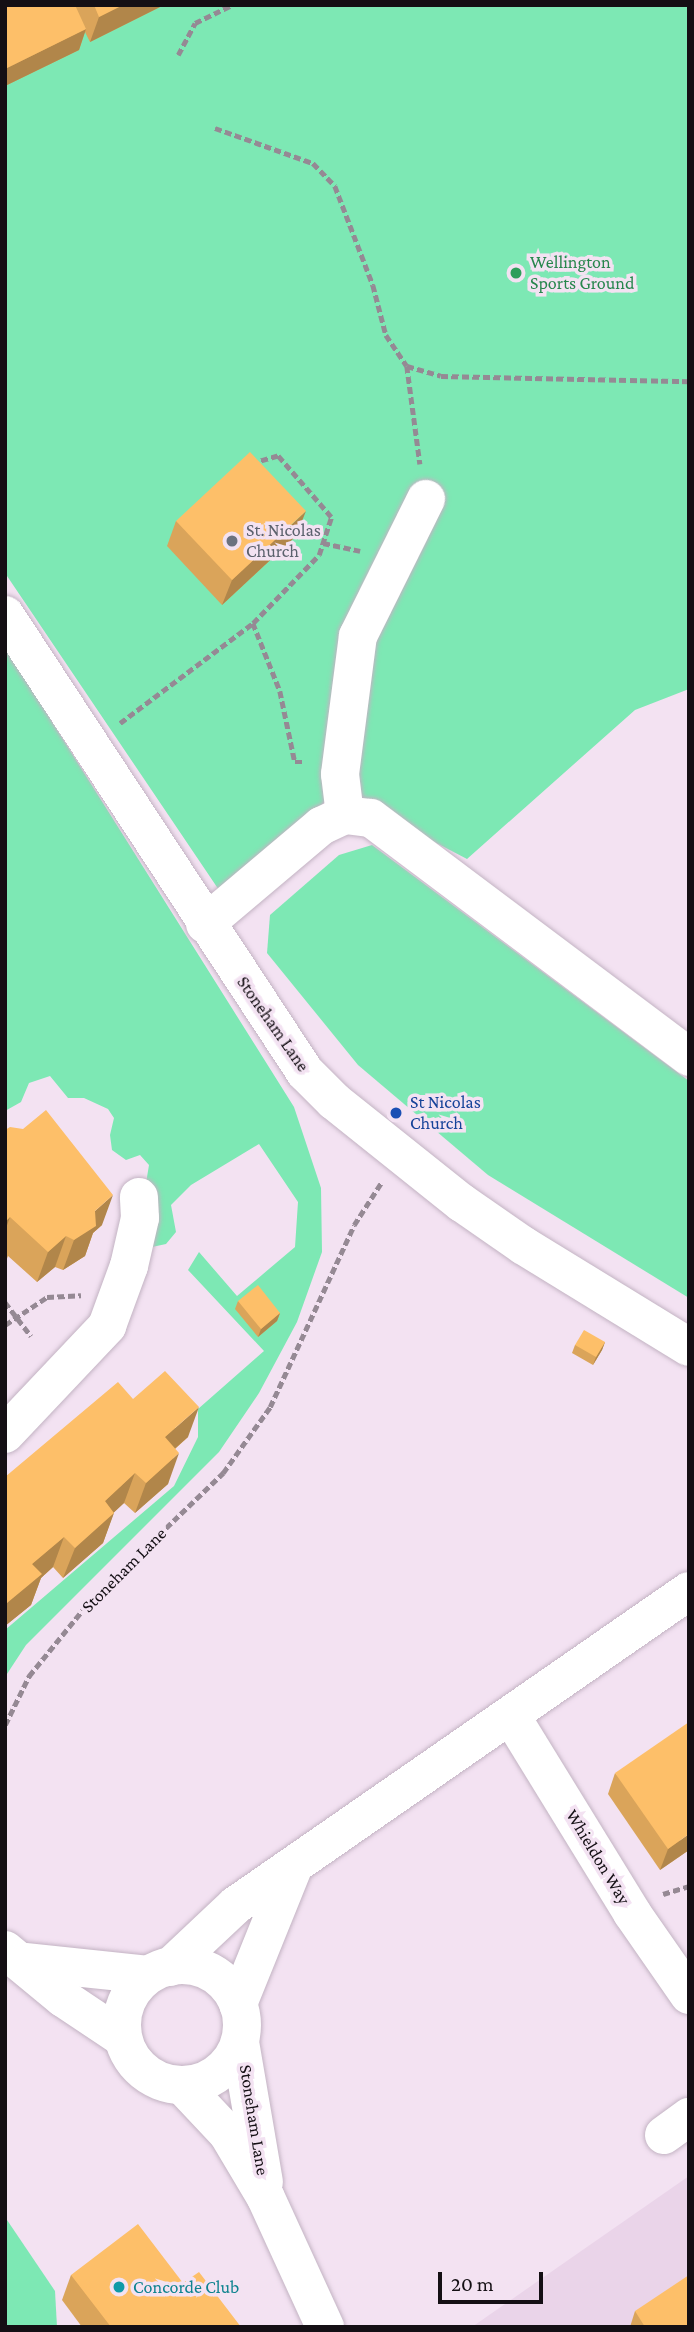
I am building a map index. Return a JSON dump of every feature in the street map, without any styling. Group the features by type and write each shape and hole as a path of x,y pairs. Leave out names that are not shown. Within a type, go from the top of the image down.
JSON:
{"street":[{"path":"345,816 342,760 358,636 426,499"},
{"name":"Stoneham Lane","path":"5,615 91,744 205,924 305,1072 334,1101 401,1157 524,1246 689,1348"},
{"path":"205,924 321,826 345,816 371,818 689,1057"},
{"path":"5,1434 107,1326 141,1218 139,1197"},
{"path":"123,2038 126,2003 236,1905 689,1591"},
{"name":"Whieldon Way","path":"511,1716 632,1913 689,1994"},
{"path":"15,1956 63,1998 123,2038 142,2070 154,2079 182,2085 218,2073 240,2042 239,2004 293,1868"},
{"path":"15,1956 159,1971 187,1965 211,1973 230,1990 239,2004"},
{"name":"Stoneham Lane","path":"240,2042 266,2198"},
{"name":"Stoneham Lane","path":"182,2085 228,2134 266,2198 325,2327"}],"path":[{"path":"178,55 195,23 232,5"},
{"path":"215,128 313,163 335,186 373,285 386,335 407,366 426,499"},
{"path":"407,366 441,376 689,381"},
{"path":"91,744 253,623 320,555 331,517 278,456 247,465"},
{"path":"253,623 280,691 295,762 342,760"},
{"name":"Stoneham Lane","path":"5,1725 29,1676 81,1612 223,1473 270,1407 354,1225 387,1175"},
{"path":"5,1325 16,1315 47,1297 86,1295 116,1299"},
{"path":"5,1302 31,1336"}],"shaded area":[{"path":"689,2176 689,2327 472,2327"}],"green space":[{"path":"5,5 689,5 689,689 635,710 467,859 379,813 330,797 223,896 5,573"},
{"path":"5,647 294,1107 321,1188 322,1252 297,1322 259,1393 219,1452 26,1645 5,1677 5,1630 174,1486 198,1437 198,1409 264,1351 188,1270 199,1252 237,1296 295,1247 298,1202 259,1144 191,1185 171,1205 176,1232 166,1244 152,1247 145,1189 149,1165 140,1155 126,1160 112,1150 110,1135 114,1118 108,1109 84,1098 68,1098 50,1076 29,1083 21,1102 5,1111"},
{"path":"372,845 689,1081 689,1298 488,1175 358,1065 267,953 270,915 339,855"},
{"path":"5,2217 55,2291 57,2327 5,2327"}],"building":[{"path":"5,5 75,5 86,29 5,69"},
{"path":"94,5 123,5 99,17"},
{"name":"St. Nicolas Church","path":"250,452 306,511 232,580 176,521"},
{"path":"46,1110 113,1195 95,1211 96,1226 74,1240 66,1236 48,1252 10,1217 5,1222 5,1130 10,1127 23,1129"},
{"path":"258,1285 280,1313 261,1329 238,1301"},
{"path":"584,1330 605,1342 596,1357 575,1345"},
{"path":"165,1371 199,1407 165,1437 179,1453 146,1483 135,1473 105,1501 114,1513 75,1548 64,1537 32,1564 42,1574 7,1603 5,1477 118,1382 133,1399"},
{"path":"689,1722 689,1834 668,1849 615,1773"},
{"path":"138,2224 183,2283 199,2272 241,2327 111,2327 71,2275"},
{"path":"689,2275 689,2327 645,2327 635,2311"}],"place":[{"name":"Wellington Sports Ground","path":"516,273"},
{"name":"St. Nicolas Church","path":"232,541"},
{"name":"St Nicolas Church","path":"396,1113"},
{"name":"Concorde Club","path":"119,2287"}]}
